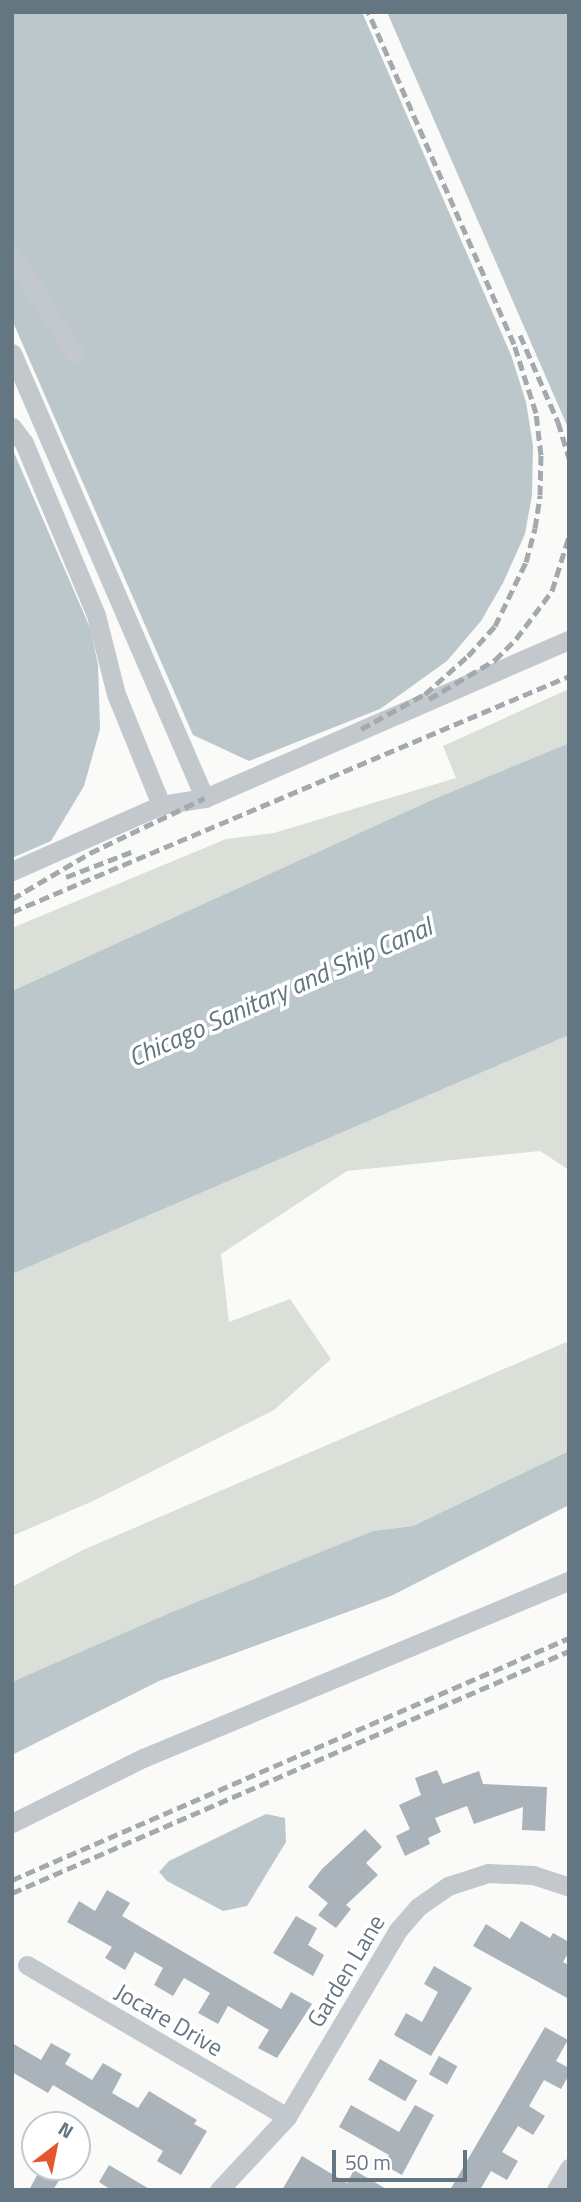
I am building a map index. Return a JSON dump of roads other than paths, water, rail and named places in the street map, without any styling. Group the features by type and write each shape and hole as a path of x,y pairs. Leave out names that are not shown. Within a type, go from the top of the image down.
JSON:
{"street":[{"path":"12,255 75,354"},
{"path":"12,353 205,798"},
{"path":"12,427 24,443 96,615 116,694 161,805"},
{"path":"12,871 161,805 205,798 569,640"},
{"path":"12,1823 143,1758 569,1581"},
{"name":"Garden Lane","path":"219,2190 287,2117 398,1930 418,1907 448,1886 488,1873 533,1875 569,1887"},
{"name":"Jocare Drive","path":"27,1965 287,2117"},
{"path":"556,2190 569,2168"}],"water":[{"path":"12,12 362,12 511,355 526,402 533,446 532,495 525,534 503,583 481,621 447,661 380,709 249,761 193,735 12,320"},
{"path":"387,12 569,12 569,430"},
{"path":"12,448 91,630 98,665 100,729 84,786 51,841 12,858"},
{"name":"Chicago Sanitary and Ship Canal","path":"569,743 569,1035 12,1274 12,991 434,799"},
{"path":"569,1451 569,1505 391,1596 159,1681 12,1755 12,1682 170,1613 373,1531 413,1526"},
{"path":"266,1814 285,1818 286,1842 247,1906 223,1911 167,1881 159,1872 169,1861"}],"railway":[{"path":"361,729 425,694 468,656 495,626 526,562 540,495 541,455 536,413 514,344 368,12"},
{"path":"520,335 558,422 569,459"},
{"path":"429,699 495,660 516,639 552,591 569,536"},
{"path":"12,912 569,676"},
{"path":"12,899 90,853 205,798"},
{"path":"66,877 131,852"},
{"path":"12,1880 569,1638"},
{"path":"12,1893 569,1651"}]}
